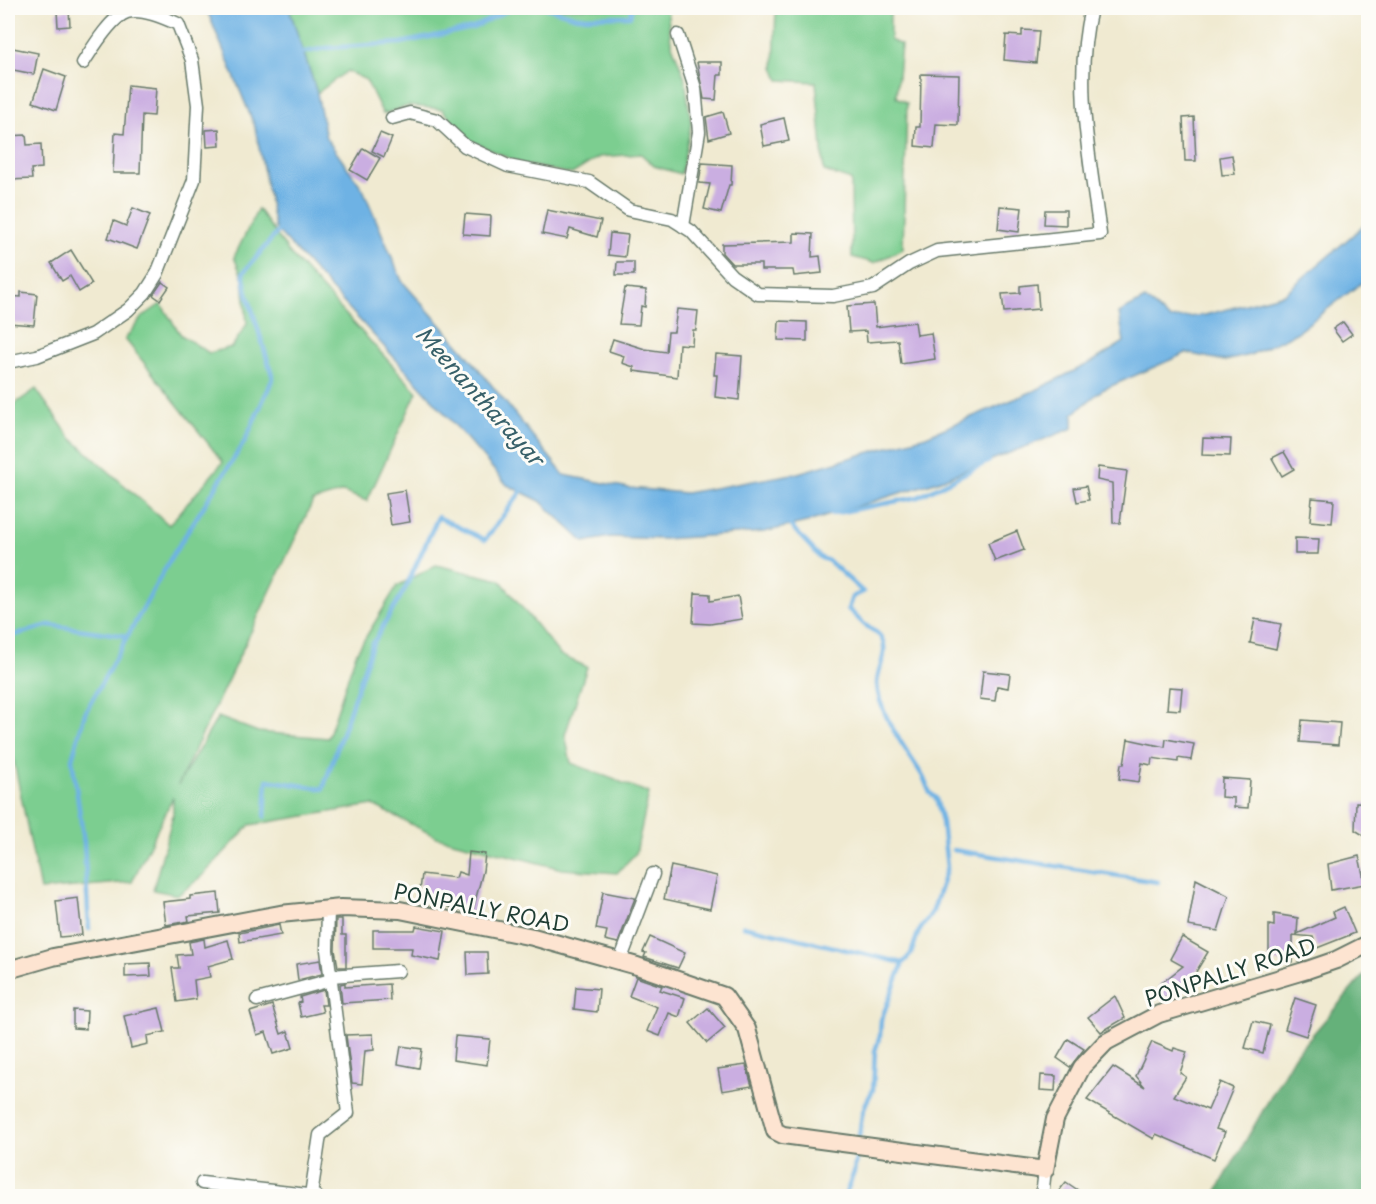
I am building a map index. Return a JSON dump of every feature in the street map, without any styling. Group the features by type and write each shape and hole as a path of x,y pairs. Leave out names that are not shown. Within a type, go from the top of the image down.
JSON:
{"main road":[{"name":"PONPALLY ROAD","path":"8,970 53,957 280,914 328,909 400,910 533,937 620,961 724,996 747,1029 775,1131 783,1135 1045,1170 1055,1119 1082,1066 1106,1042 1159,1014 1335,960 1368,944"}],"street":[{"path":"392,118 410,113 437,120 465,146 508,166 589,182 629,210 672,219 691,231 732,276 758,294 833,296 873,288 909,264 937,251 1100,234 1084,113 1082,80 1086,31 1091,8"},
{"path":"8,362 37,356 93,334 134,304 145,293 157,274 194,180 198,105 192,60 178,24 152,10 127,12 112,22 83,63"},
{"path":"678,35 695,88 699,132 683,226"},
{"path":"620,961 652,874"},
{"path":"202,1183 314,1196 320,1135 348,1113 327,950 328,909"},
{"path":"257,1000 331,978 398,971"},
{"path":"1042,1197 1045,1170"}],"green space":[{"path":"289,8 667,8 671,42 685,78 691,124 681,174 654,166 641,154 599,157 572,174 522,164 469,140 442,109 408,106 383,114 366,80 347,71 317,93"},
{"path":"776,8 890,8 890,40 901,45 896,97 907,103 903,249 874,263 852,257 851,180 824,171 816,82 779,80 774,67"},
{"path":"258,209 291,255 417,392 367,501 343,492 313,501 178,785 218,717 258,732 328,738 356,653 397,586 436,565 500,580 560,655 587,667 565,735 571,763 649,793 636,853 617,873 562,869 437,837 373,805 250,825 201,877 178,895 153,890 173,815 173,797 132,882 40,890 8,732 8,409 36,389 70,437 169,525 223,462 125,339 142,317 161,304 181,335 209,353 232,347 247,324 243,279 234,257"},
{"path":"1368,970 1368,1196 1214,1196 1294,1056"}],"water":[{"path":"206,8 289,8 317,93 326,138 363,189 402,281 465,352 564,475 629,488 686,493 798,473 926,436 1036,390 1092,362 1124,342 1119,313 1145,299 1170,319 1205,315 1284,294 1368,222 1368,278 1296,333 1250,355 1225,361 1186,353 1102,390 1073,414 1073,428 935,482 811,521 764,532 664,539 610,537 584,542 540,501 507,485 425,391 275,228 255,127"}],"building":[{"path":"69,10 70,26 58,27 57,11"},
{"path":"1022,30 1039,31 1036,63 1004,60 1006,35 1022,36"},
{"path":"8,47 38,53 34,74 8,69"},
{"path":"697,62 722,62 722,75 718,75 716,100 704,99"},
{"path":"44,69 66,77 56,110 33,102"},
{"path":"921,74 959,75 958,125 936,124 934,148 915,146 916,127 920,127"},
{"path":"128,85 156,88 154,116 142,115 140,173 113,173 115,133 124,134"},
{"path":"723,112 729,133 709,139 706,117"},
{"path":"1194,117 1196,161 1185,161 1183,118"},
{"path":"784,118 789,141 764,146 760,124"},
{"path":"219,129 220,146 207,147 206,130"},
{"path":"380,133 392,138 384,157 372,151"},
{"path":"26,135 27,145 41,144 42,168 31,169 32,179 8,180 8,136"},
{"path":"363,148 380,158 367,180 350,170"},
{"path":"1232,155 1235,174 1222,175 1220,157"},
{"path":"702,163 732,165 731,185 729,185 721,213 704,209 710,184 699,183"},
{"path":"1000,206 1022,208 1019,232 998,229"},
{"path":"133,208 150,215 137,249 108,238 114,221 126,226"},
{"path":"547,210 601,221 597,237 570,229 567,239 542,234"},
{"path":"1045,210 1066,210 1066,225 1044,224"},
{"path":"465,214 491,216 490,236 463,234"},
{"path":"610,233 628,235 625,257 608,255"},
{"path":"794,233 813,234 812,257 820,256 822,273 794,276 793,270 761,270 761,264 732,264 722,253 722,244 794,242"},
{"path":"71,250 92,284 79,292 70,276 62,281 51,263"},
{"path":"617,262 634,262 634,275 616,275"},
{"path":"162,282 169,287 160,300 153,295"},
{"path":"1037,284 1039,309 1004,312 1002,294 1020,293 1020,286"},
{"path":"625,288 646,290 645,307 641,306 639,325 619,324"},
{"path":"21,292 37,294 34,325 8,323 8,296 21,297"},
{"path":"874,304 876,327 915,322 917,335 931,333 935,359 901,364 898,340 867,342 866,331 849,332 847,306"},
{"path":"677,309 698,311 692,345 679,344 677,377 634,371 634,367 622,363 624,356 609,351 613,339 645,349 666,352 668,332 674,332"},
{"path":"779,321 807,322 807,341 778,340"},
{"path":"1343,322 1352,334 1342,341 1333,329"},
{"path":"716,354 742,356 739,400 715,397"},
{"path":"1203,438 1231,439 1230,456 1202,455"},
{"path":"1284,452 1294,469 1282,476 1272,458"},
{"path":"1098,467 1127,471 1120,523 1113,523 1112,483 1097,480"},
{"path":"1086,486 1089,500 1077,502 1074,488"},
{"path":"405,490 410,522 391,525 386,493"},
{"path":"1312,498 1334,500 1332,523 1310,521"},
{"path":"1017,531 1024,550 995,561 988,543"},
{"path":"1295,538 1319,539 1318,554 1295,554"},
{"path":"695,593 710,594 710,601 738,596 742,619 710,624 693,623"},
{"path":"1255,619 1281,624 1276,649 1250,643"},
{"path":"983,671 1010,674 1008,688 997,686 995,701 980,699"},
{"path":"1169,687 1182,688 1180,710 1167,709"},
{"path":"1302,720 1340,723 1338,745 1300,742"},
{"path":"1128,739 1165,747 1166,739 1194,744 1191,760 1178,758 1178,762 1152,758 1151,765 1142,763 1139,782 1119,779"},
{"path":"1222,778 1250,780 1248,808 1234,807 1234,798 1221,797"},
{"path":"1356,802 1368,803 1368,838 1355,830"},
{"path":"469,852 485,854 472,913 448,907 450,902 419,899 422,874 456,878 458,872 467,875"},
{"path":"1359,856 1365,884 1331,890 1328,864"},
{"path":"671,866 717,876 710,909 664,899"},
{"path":"1196,879 1229,896 1218,931 1188,926"},
{"path":"603,892 635,898 618,943 605,940 607,931 596,929"},
{"path":"218,893 220,913 188,916 189,921 166,925 163,902"},
{"path":"78,898 82,935 60,937 56,901"},
{"path":"1344,907 1355,933 1317,948 1313,937 1293,935 1293,962 1269,962 1269,925 1274,926 1274,914 1298,918 1297,934 1335,917 1333,912"},
{"path":"336,919 342,919 342,935 346,935 346,967 338,967 335,950"},
{"path":"279,925 281,935 240,942 239,933"},
{"path":"416,926 445,931 440,961 411,955 412,948 373,948 373,930 415,930"},
{"path":"650,937 685,953 678,968 644,957 646,953 643,952"},
{"path":"1182,937 1208,952 1191,980 1194,984 1161,1000 1159,985 1183,966 1170,959"},
{"path":"204,939 205,947 228,940 233,959 208,966 210,977 194,980 196,999 177,1002 172,968 179,968 177,955 191,954 189,942"},
{"path":"467,952 487,952 488,974 468,975"},
{"path":"320,960 322,974 298,980 296,964"},
{"path":"150,963 151,976 125,977 125,964"},
{"path":"636,977 662,986 660,990 685,998 679,1017 669,1013 660,1036 647,1031 657,1007 629,996"},
{"path":"345,983 345,987 389,984 390,1000 342,1003 340,984"},
{"path":"576,987 599,989 597,1012 574,1009"},
{"path":"324,990 326,1005 321,1005 323,1012 301,1017 298,1003 301,1002 300,997"},
{"path":"1115,996 1125,1018 1101,1032 1088,1017"},
{"path":"1295,998 1316,1005 1306,1036 1285,1029"},
{"path":"272,1005 281,1034 288,1031 293,1048 273,1054 266,1032 257,1035 250,1012"},
{"path":"159,1008 165,1032 147,1036 148,1044 131,1048 124,1016"},
{"path":"708,1008 725,1028 707,1043 690,1023"},
{"path":"73,1010 87,1011 86,1029 73,1028"},
{"path":"1253,1021 1270,1025 1263,1053 1245,1048"},
{"path":"373,1034 374,1050 365,1051 362,1084 352,1083 346,1035"},
{"path":"455,1036 490,1039 487,1065 453,1060"},
{"path":"1068,1039 1084,1049 1070,1067 1057,1058"},
{"path":"1152,1042 1173,1051 1174,1048 1187,1052 1180,1073 1186,1077 1174,1096 1208,1110 1220,1082 1233,1088 1216,1129 1225,1132 1214,1159 1156,1134 1154,1139 1087,1100 1113,1067 1145,1087 1136,1076"},
{"path":"401,1046 422,1049 419,1068 398,1064"},
{"path":"746,1065 752,1086 722,1091 718,1069"},
{"path":"1041,1075 1056,1076 1055,1091 1040,1090"},
{"path":"1066,1182 1088,1197 1054,1197"}],"waterway":[{"path":"300,53 327,48 401,43 473,28 512,8"},
{"path":"547,8 577,17 630,16 632,8"},
{"path":"89,929 84,843 72,759 85,713 171,558 245,441 273,378 243,273 281,228"},
{"name":"Meenantharayar","path":"831,514 918,497 989,461"},
{"path":"265,817 267,780 323,789 372,645 405,589 438,517 485,540 523,489"},
{"path":"788,523 821,558 829,561 863,592 852,597 848,609 879,634 884,644 877,684 882,707 929,790 936,798 942,822 947,867 933,911 918,933 911,954 903,963 881,1020 880,1036 875,1051 873,1090 862,1115 854,1172 845,1196"},
{"path":"8,637 49,625 127,636"},
{"path":"953,850 1158,882"},
{"path":"743,926 903,963"}]}
